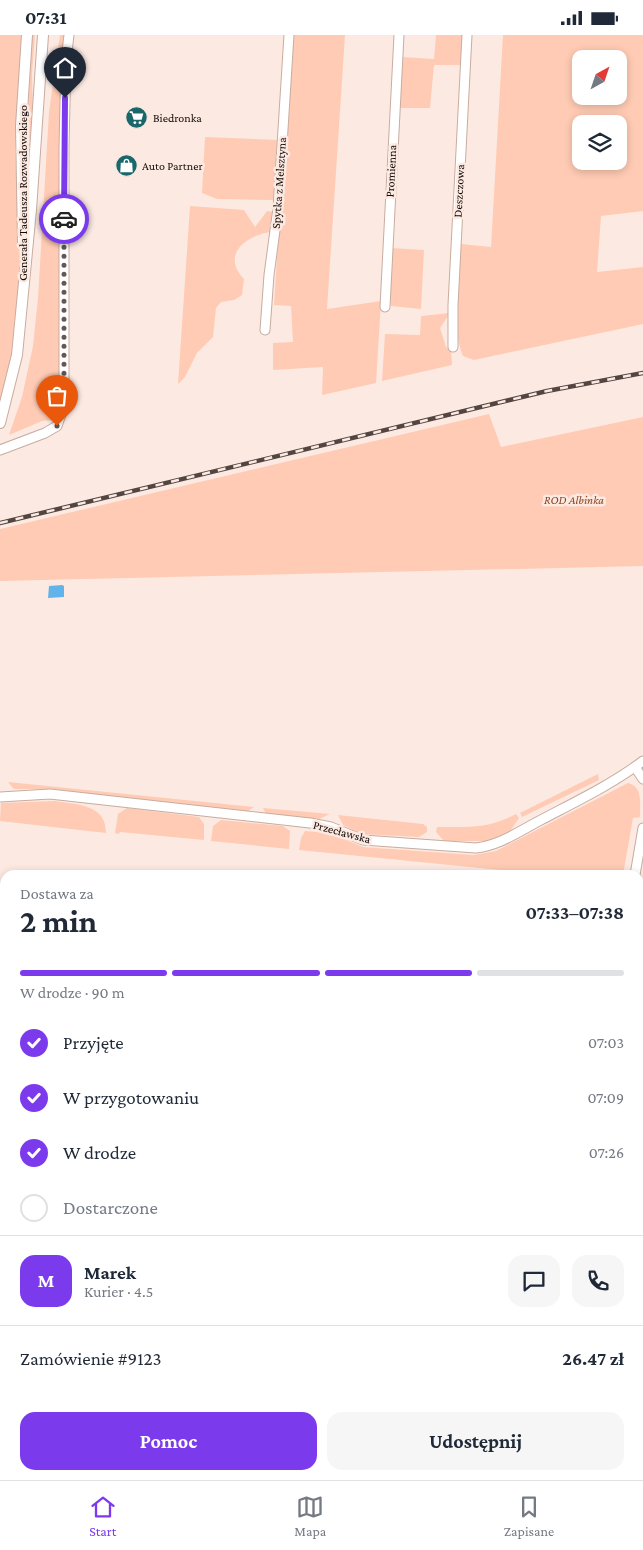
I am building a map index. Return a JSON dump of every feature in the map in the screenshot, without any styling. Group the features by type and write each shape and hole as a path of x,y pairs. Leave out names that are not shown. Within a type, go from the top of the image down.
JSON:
{"street":[{"name":"Generała Tadeusza Rozwadowskiego","path":"24,291 21,126 27,35"},
{"name":"Generała Tadeusza Rozwadowskiego","path":"0,423 7,402 17,355 24,291 43,35"},
{"path":"0,450 21,443 57,426 64,406 64,147 66,60 69,35"},
{"name":"Spytka z Melsztyna","path":"265,330 269,275 278,208 288,35"},
{"name":"Promienna","path":"385,307 399,35"},
{"name":"Deszczowa","path":"453,347 467,35"},
{"name":"Przecławska","path":"0,797 50,794 310,823 331,827 363,840 476,848 489,847 510,838 612,783 643,761"},
{"path":"635,767 643,779"},
{"path":"636,870 643,828"}],"green space":[{"path":"0,35 22,35 15,148 21,280 10,368 0,407"},
{"path":"32,35 35,35 32,74 33,118 27,196 26,153"},
{"path":"60,35 65,35 60,71 60,405 52,420 42,421 9,435 22,397 33,346 38,298 49,112"},
{"path":"291,35 345,35 327,309 381,301 376,383 322,395 323,367 273,370 273,343 293,342 291,306 274,305"},
{"path":"436,35 464,35 462,65 434,65 430,108 398,108 402,57 434,59"},
{"path":"503,35 643,35 643,211 601,216 597,272 643,267 643,324 474,360 463,356 459,344 456,316 461,244 491,247"},
{"path":"205,137 279,140 275,200 217,199 202,193"},
{"path":"190,206 244,210 255,227 267,211 274,212 270,232 252,238 239,248 235,262 237,270 244,279 242,295 234,300 221,302 216,308 213,337 197,353 185,377 178,384"},
{"path":"391,248 424,250 421,309 391,306 389,288"},
{"path":"450,313 440,328 446,347 451,350 452,365 382,381 385,334 420,335 421,316"},
{"name":"ROD Albinka","path":"489,414 501,447 643,417 643,566 0,581 0,529"},
{"path":"598,774 599,780 522,817 520,813"},
{"path":"8,782 254,807 247,812 53,789 14,789"},
{"path":"628,783 636,788 640,796 640,817 633,818 624,870 501,870 299,850 301,838 305,831 330,833 363,847 474,855 496,851"},
{"path":"55,801 81,805 96,811 105,823 106,833 0,821 1,803"},
{"path":"127,808 199,817 204,824 204,840 115,833 118,814"},
{"path":"263,808 330,814 319,819 266,814"},
{"path":"516,814 519,818 511,830 488,841 444,841 436,832 437,827 487,825"},
{"path":"338,815 423,824 427,827 427,832 419,837 361,834 343,825"},
{"path":"221,820 283,826 290,831 289,849 211,841 213,826"}],"water":[{"path":"49,586 64,586 64,597 48,598"}],"railway":[{"path":"0,523 547,391 643,373"}],"way so far":[{"path":"57,426 64,406 64,219"}],"place":[{"name":"Biedronka","path":"137,118"},
{"name":"Auto Partner","path":"126,166"}],"route":[{"path":"64,219 65,98"}]}
